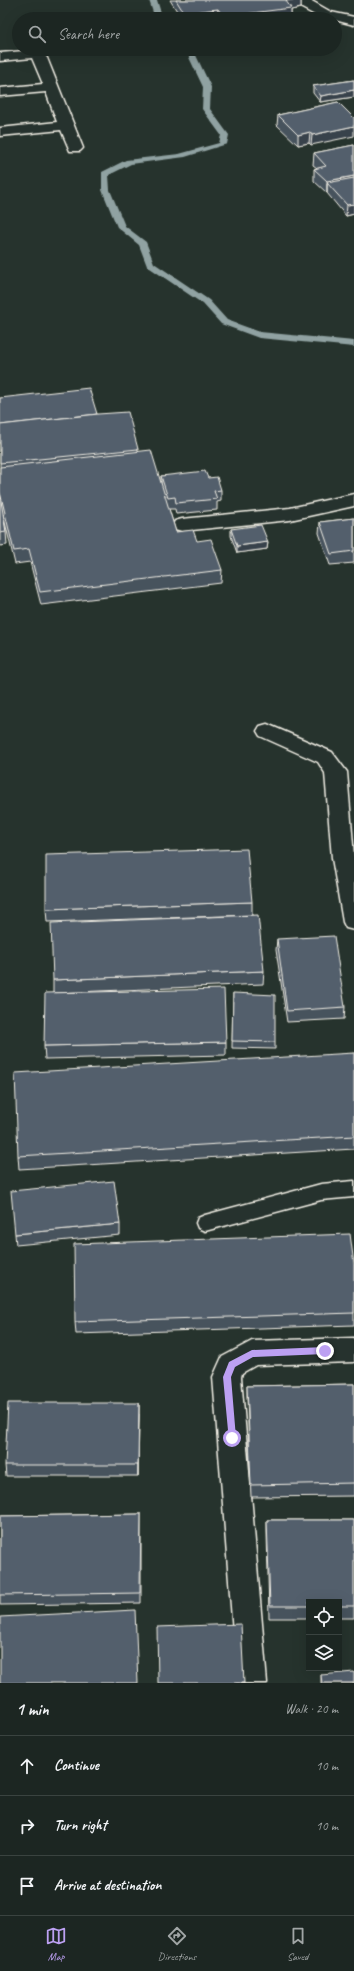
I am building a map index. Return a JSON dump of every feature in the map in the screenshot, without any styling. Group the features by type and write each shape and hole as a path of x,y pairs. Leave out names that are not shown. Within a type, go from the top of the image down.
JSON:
{"street":[{"path":"302,0 320,12"},
{"path":"342,18 354,21"},
{"path":"0,57 12,56"},
{"path":"39,56 75,148"},
{"path":"0,92 52,87"},
{"path":"0,132 67,125"},
{"path":"182,525 276,517 336,506 354,500"},
{"path":"268,731 325,758 336,772 343,858 354,922"},
{"path":"252,1683 227,1377 232,1364 252,1353 354,1350"}],"lane":[{"path":"205,1223 321,1192 354,1189"}],"building":[{"path":"176,0 290,0 286,1 291,8 260,12 220,12 218,9 183,12"},
{"path":"354,80 354,90 321,96 313,86"},
{"path":"338,102 354,118 354,126 312,135 310,132 298,135 278,115"},
{"path":"354,145 354,176 327,181 314,169 326,166 314,153"},
{"path":"354,178 354,204 347,205 327,183"},
{"path":"89,388 97,414 0,425 0,398"},
{"path":"128,412 138,449 0,463 0,425"},
{"path":"151,450 176,532 193,530 197,541 211,539 222,570 40,592 29,549 14,551 0,492 0,467"},
{"path":"205,471 208,478 217,477 221,490 214,491 217,499 176,503 175,497 168,498 161,476"},
{"path":"0,495 6,532 0,533"},
{"path":"354,518 354,551 331,554 320,522"},
{"path":"261,525 268,542 237,546 231,529"},
{"path":"247,849 252,902 46,909 46,855"},
{"path":"258,915 264,971 53,980 51,923"},
{"path":"334,936 345,1007 287,1011 277,939"},
{"path":"224,989 226,1042 44,1046 45,993"},
{"path":"233,993 275,995 275,1042 232,1041"},
{"path":"354,1053 354,1136 18,1156 15,1073"},
{"path":"114,1181 120,1224 15,1234 11,1191"},
{"path":"350,1234 354,1264 354,1313 75,1322 74,1244"},
{"path":"354,1384 354,1483 251,1485 247,1386"},
{"path":"8,1403 139,1403 138,1465 5,1465"},
{"path":"141,1514 140,1593 0,1595 0,1516"},
{"path":"267,1520 354,1520 354,1606 342,1606 342,1599 306,1599 306,1606 270,1606"},
{"path":"135,1610 138,1683 0,1683 0,1617"},
{"path":"241,1624 244,1683 158,1683 157,1627"},
{"path":"354,1672 354,1683 322,1683 321,1675"}],"waterway":[{"path":"153,0 157,12"},
{"path":"192,56 207,87 206,109 225,135 223,144 179,156 137,160 121,164 105,174 106,190 112,208 121,227 143,244 150,264 206,302 224,322 259,335 354,344"}],"route":[{"path":"232,1438 227,1377 232,1364 252,1353 325,1351"}]}
